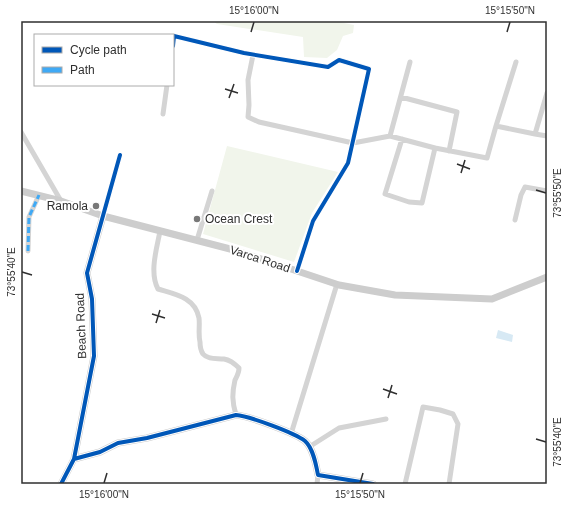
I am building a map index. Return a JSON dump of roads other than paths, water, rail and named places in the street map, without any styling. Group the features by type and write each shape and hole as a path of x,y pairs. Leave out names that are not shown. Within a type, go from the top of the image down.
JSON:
{"street":[{"path":"174,36 253,55 328,67 340,60 369,69 348,163 313,221 297,271"},
{"path":"253,55 248,80 248,117 259,122 353,143 390,136 435,148 487,158 516,62"},
{"path":"390,136 410,62"},
{"path":"163,114 167,86"},
{"path":"536,134 547,93"},
{"path":"401,97 458,112 449,151"},
{"path":"496,126 547,136"},
{"path":"21,132 61,201"},
{"path":"402,139 385,194 409,202 422,203 435,148"},
{"path":"103,216 120,155"},
{"path":"515,220 521,195 525,187 547,191"},
{"name":"Varca Road","path":"21,191 61,201 103,216 234,250 337,284 395,295 492,298 547,278"},
{"path":"197,240 212,191"},
{"path":"28,250 29,217 39,196"},
{"name":"Beach Road","path":"61,484 74,459 94,356 92,299 87,273 103,216"},
{"path":"160,231 155,261 155,283 158,289 184,297 190,302 198,317 198,335 202,353 206,357 224,359 235,364 239,368 232,403 236,415"},
{"path":"291,434 337,284"},
{"path":"405,484 423,407 452,414 458,424 449,484"},
{"path":"74,459 100,452 118,443 147,438 236,415 246,416 305,441 311,450 318,475 317,484"},
{"path":"309,447 339,428 386,420"},
{"path":"318,475 352,482 373,484"}],"water":[{"path":"498,330 513,335 512,342 496,338"}],"place":[{"name":"Ramola","path":"96,206"},
{"name":"Ocean Crest","path":"197,219"}]}
